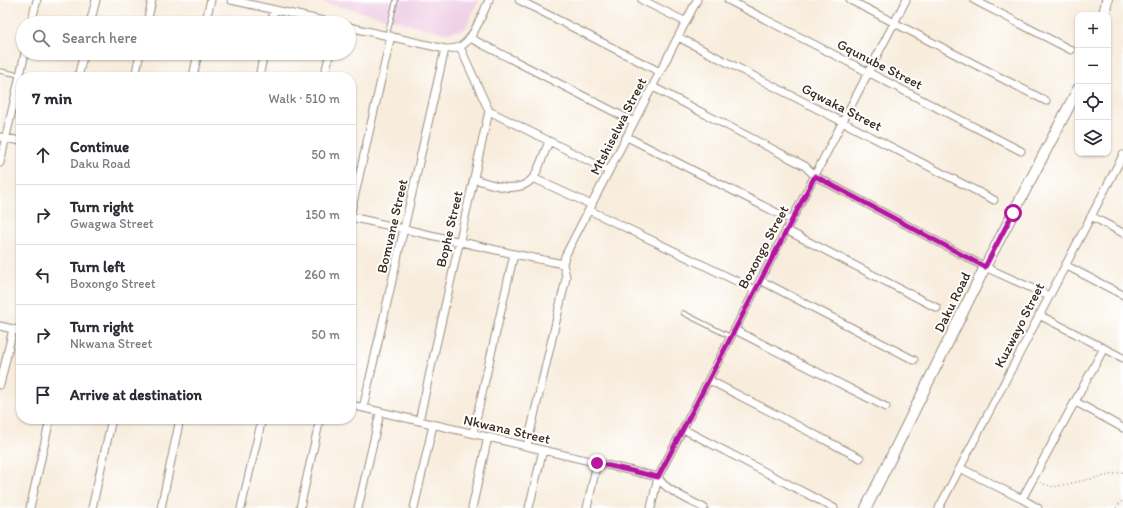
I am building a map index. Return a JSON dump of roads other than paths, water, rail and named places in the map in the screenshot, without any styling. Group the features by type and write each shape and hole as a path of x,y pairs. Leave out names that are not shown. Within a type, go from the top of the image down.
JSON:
{"main road":[{"path":"1105,12 1107,0"},
{"name":"Daku Road","path":"866,508 985,267 1075,95"}],"street":[{"path":"33,16 36,0"},
{"path":"92,16 96,0"},
{"path":"149,16 152,0"},
{"path":"207,16 211,0"},
{"path":"231,0 301,16"},
{"path":"356,29 445,49 460,47 470,38 489,0"},
{"path":"519,0 660,72"},
{"path":"642,0 686,22"},
{"name":"Mtshiselwa Street","path":"563,264 565,256 697,0"},
{"name":"Gqunube Street","path":"728,0 1021,151"},
{"path":"850,0 1046,101"},
{"name":"Boxongo Street","path":"651,508 658,477 906,0"},
{"path":"974,0 1070,50"},
{"path":"273,16 274,10"},
{"path":"356,189 389,36"},
{"name":"Gqwaka Street","path":"678,37 994,200"},
{"path":"470,38 634,122"},
{"path":"460,47 489,111 609,171"},
{"name":"Bomvane Street","path":"363,408 445,49"},
{"path":"21,72 23,60"},
{"path":"79,72 82,60"},
{"path":"136,72 139,60"},
{"path":"194,72 197,60"},
{"path":"260,72 263,60"},
{"path":"325,72 328,60"},
{"path":"653,87 805,166 815,176 985,267 1049,296"},
{"path":"0,163 3,137 16,90"},
{"name":"Bophe Street","path":"418,422 489,111"},
{"path":"3,137 16,140"},
{"path":"627,137 791,220"},
{"path":"474,179 507,188 513,188 527,183 533,178 549,142"},
{"name":"Kuzwayo Street","path":"939,508 1091,216 1120,168 1123,155"},
{"path":"533,178 755,290"},
{"path":"1091,216 1123,233"},
{"path":"356,218 563,264 566,276 565,282 527,446"},
{"path":"786,230 937,308"},
{"path":"473,433 514,254"},
{"path":"1065,265 1123,295"},
{"path":"760,280 914,360"},
{"path":"1039,315 1123,358"},
{"path":"0,326 16,329"},
{"path":"735,330 886,407"},
{"path":"0,385 16,338"},
{"path":"1022,499 1104,348"},
{"path":"709,380 860,458"},
{"path":"1076,402 1123,428"},
{"name":"Nkwana Street","path":"356,407 658,477"},
{"path":"358,508 380,413"},
{"path":"30,508 49,424"},
{"path":"92,508 111,424"},
{"path":"161,508 179,424"},
{"path":"241,508 261,424"},
{"path":"300,508 319,424"},
{"path":"414,508 433,425"},
{"path":"683,429 834,508"},
{"path":"472,508 488,437"},
{"path":"529,508 543,450"},
{"path":"587,508 597,463"},
{"path":"960,468 1038,508"},
{"path":"658,477 660,482 666,487 703,508"}],"lane":[{"path":"389,36 396,0"},
{"path":"0,71 16,74"},
{"path":"683,313 731,337"}]}
